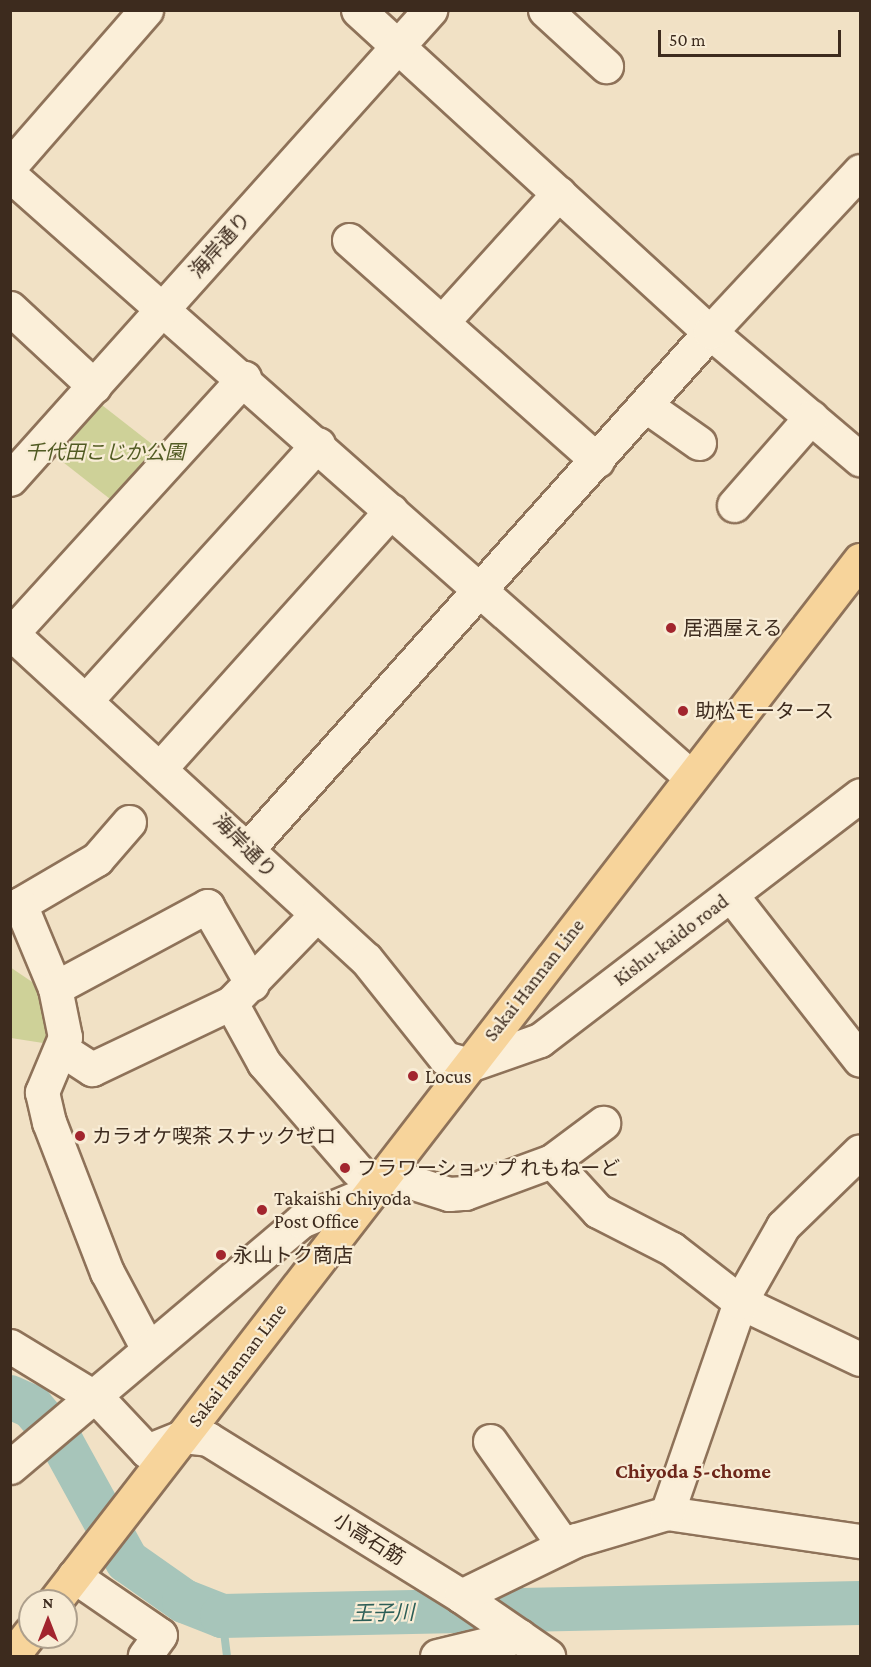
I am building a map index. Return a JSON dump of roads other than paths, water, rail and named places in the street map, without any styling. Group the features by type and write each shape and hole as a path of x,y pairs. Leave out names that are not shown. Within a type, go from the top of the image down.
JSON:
{"main road":[{"name":"Sakai Hannan Line","path":"74,1577 184,1436 369,1179 469,1065 861,560"}],"street":[{"path":"10,166 146,10"},
{"path":"358,10 710,332 861,459"},
{"name":"海岸通り","path":"16,462 94,386 430,10"},
{"path":"545,10 606,66"},
{"path":"250,846 481,592 710,332 861,171"},
{"path":"10,175 244,378 481,592 691,777"},
{"path":"442,322 559,193"},
{"path":"349,240 597,460"},
{"path":"10,308 94,386"},
{"path":"16,646 244,378"},
{"path":"645,405 699,443"},
{"path":"734,505 811,417"},
{"path":"87,699 318,444"},
{"path":"162,766 391,511"},
{"name":"海岸通り","path":"16,646 87,699 250,846 253,858 366,959 445,1058 469,1065"},
{"name":"Kishu-kaido road","path":"469,1065 540,1040 861,795"},
{"path":"129,822 97,859 20,904 51,979 65,1038 42,1092 49,1122 106,1272 148,1349"},
{"path":"731,895 861,1060"},
{"path":"51,979 207,906 241,994 264,1063 369,1179 449,1194 552,1161 603,1123"},
{"path":"61,1049 92,1069 241,994 316,915"},
{"path":"10,950 51,979"},
{"path":"667,1513 740,1302 783,1226 861,1151"},
{"path":"552,1161 598,1211 672,1249 740,1302 861,1359"},
{"path":"22,1456 301,1221 369,1179"},
{"path":"10,1346 81,1405 147,1452 184,1436"},
{"name":"小高石筋","path":"184,1436 208,1439 461,1596 548,1656"},
{"path":"490,1441 564,1546"},
{"path":"461,1596 564,1546 667,1513 861,1541"},
{"path":"74,1577 160,1635 145,1656"},
{"path":"437,1656 520,1636"}],"waterway":[{"name":"王子川","path":"10,1397 32,1407 61,1441 127,1561 184,1601 222,1616 860,1603"},
{"path":"222,1616 227,1656"}],"place":[{"name":"居酒屋える","path":"671,628"},
{"name":"助松モータース","path":"683,711"},
{"name":"Locus","path":"413,1076"},
{"name":"カラオケ喫茶 スナックゼロ","path":"80,1136"},
{"name":"フラワーショップ れもねーど","path":"345,1168"},
{"name":"Takaishi Chiyoda Post Office","path":"262,1210"},
{"name":"永山トク商店","path":"221,1255"}],"district":[{"name":"Chiyoda 5-chome","path":"693,1471"}],"park label":[{"name":"千代田こじか公園","path":"105,452"}]}
